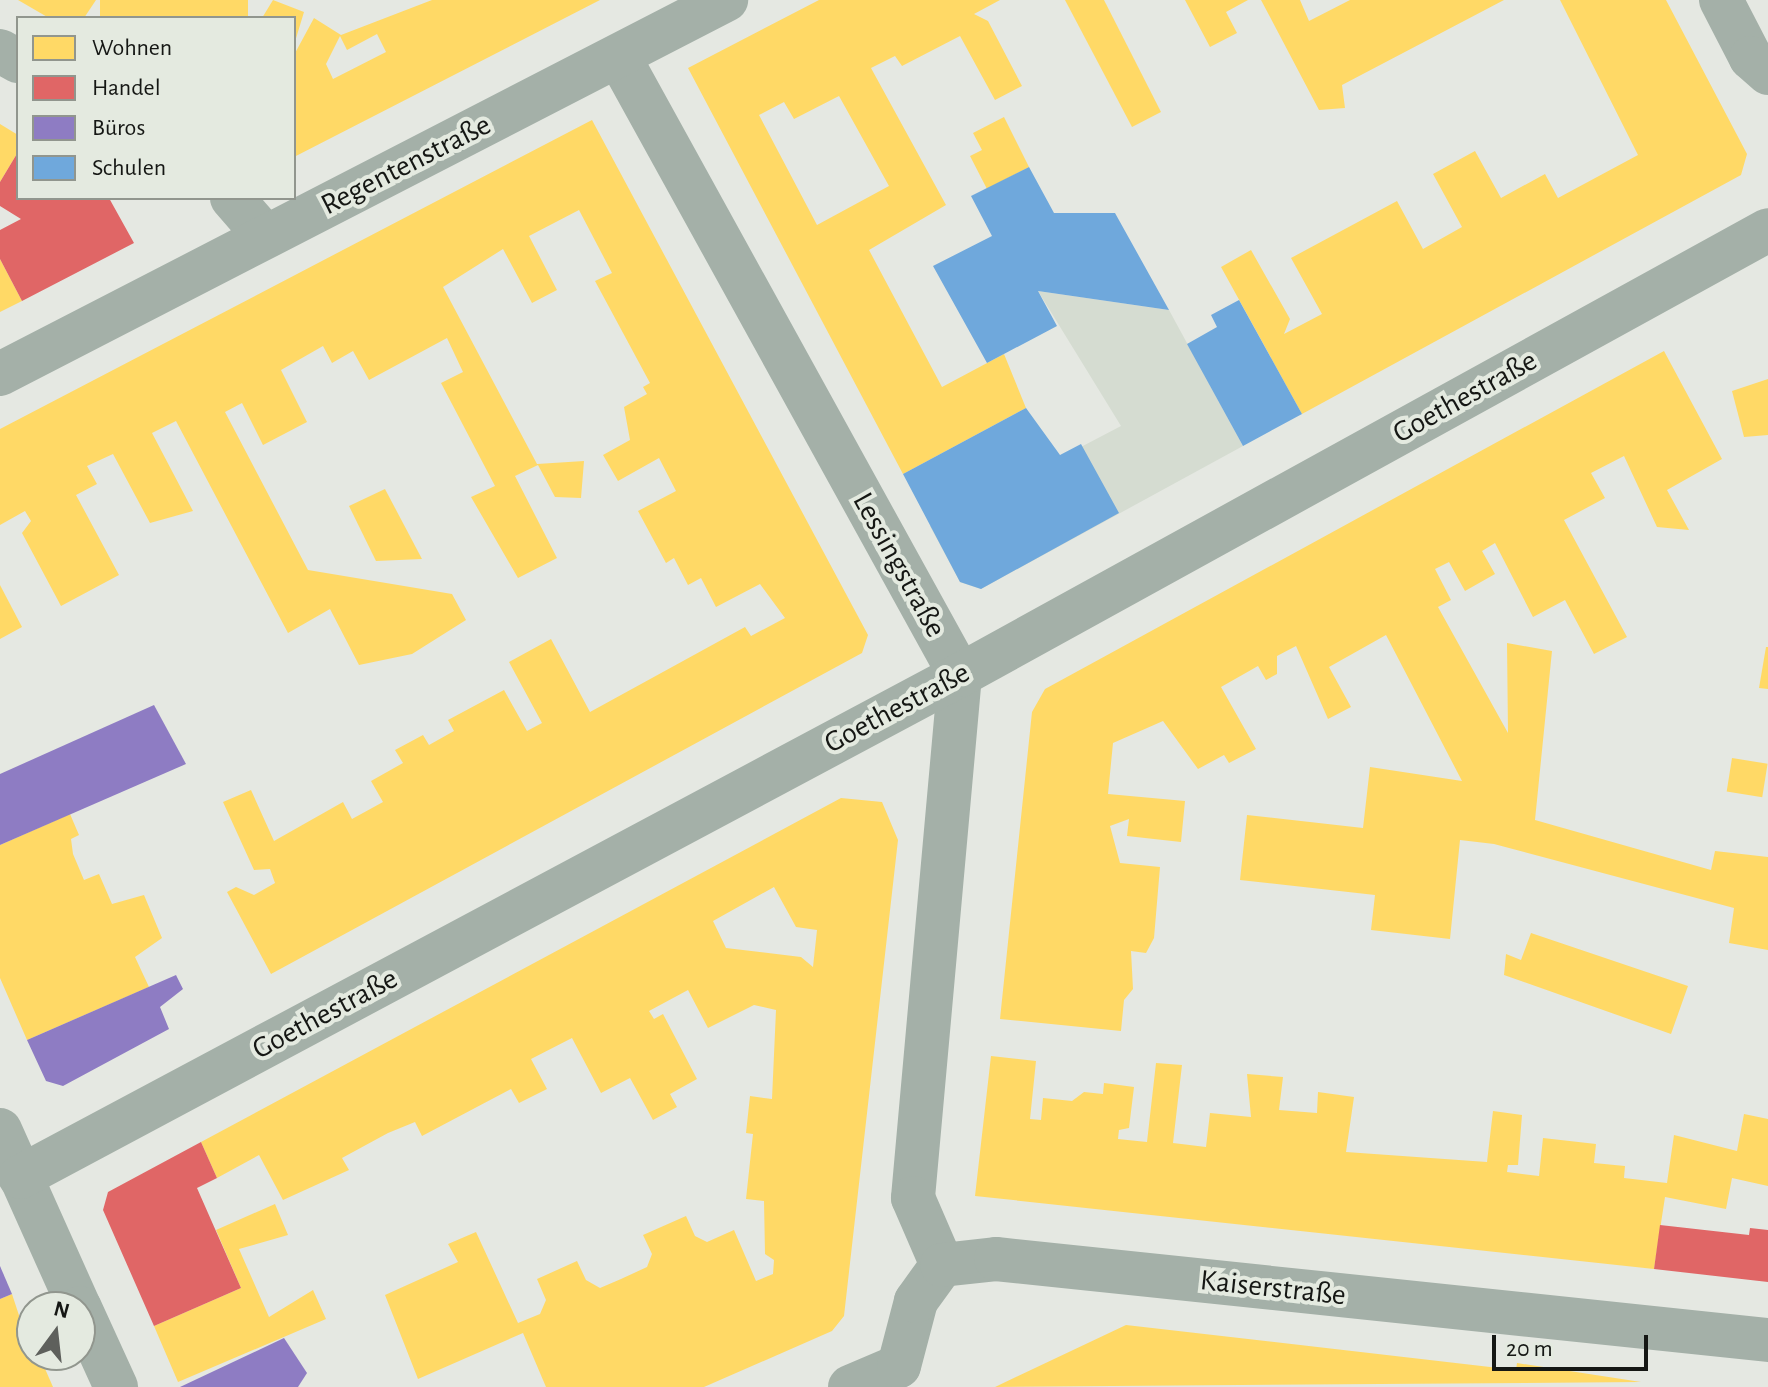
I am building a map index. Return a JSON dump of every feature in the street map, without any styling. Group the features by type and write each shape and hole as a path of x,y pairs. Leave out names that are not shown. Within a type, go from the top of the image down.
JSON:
{"street":[{"name":"Regentenstraße","path":"0,374 726,0"},
{"path":"1721,0 1751,58 1768,73"},
{"name":"Lessingstraße","path":"619,57 960,675"},
{"path":"234,200 265,236"},
{"name":"Goethestraße","path":"20,1177 960,675 1768,230"},
{"path":"850,1387 899,1366 916,1301 942,1265 913,1198 960,675"},
{"path":"0,1130 72,1291"},
{"name":"Kaiserstraße","path":"942,1265 996,1259 1768,1340"},
{"path":"96,1343 116,1387"}],"shaded area":[{"path":"1038,291 1169,310 1243,446 981,589 960,582 930,526 1121,426"}],"building: Wohnen":[{"path":"18,0 96,0 85,16 46,16"},
{"path":"100,0 248,0 248,16 100,16"},
{"path":"273,0 304,12 296,38 296,16 263,16"},
{"path":"432,0 600,0 296,156 296,51 314,18 341,35","holes":["377,34 386,52 333,79 326,64 340,36 347,50"]},
{"path":"819,0 1000,0 974,14 988,21 1022,86 995,100 960,36 902,66 895,56 871,68 946,205 869,250 942,387 1004,354 1026,408 903,474 688,68","holes":["839,96 889,186 817,225 759,115 784,102 794,119"]},
{"path":"1065,0 1104,0 1161,112 1132,127"},
{"path":"1185,0 1248,0 1226,12 1237,33 1210,47"},
{"path":"1261,0 1300,0 1309,21 1350,0 1504,0 1342,85 1345,108 1319,110"},
{"path":"1560,0 1666,0 1747,154 1741,175 1302,414 1221,267 1251,250 1290,319 1284,334 1322,314 1291,258 1397,201 1423,249 1462,227 1433,174 1475,151 1501,198 1545,174 1558,198 1638,155"},
{"path":"1004,117 1029,167 987,189 970,156 982,150 973,133"},
{"path":"592,120 868,635 862,653 271,974 227,892 236,887 254,895 275,883 270,869 254,870 223,802 251,790 274,841 343,802 352,819 383,802 371,781 403,763 395,750 423,735 429,745 454,731 448,720 504,690 527,731 542,723 509,662 551,639 590,712 745,627 751,636 785,618 760,584 716,607 701,578 688,585 674,558 666,563 638,511 676,491 659,458 618,481 603,455 630,440 624,407 647,394 643,387 650,383 595,281 612,273 579,210 529,236 557,290 532,303 503,249 443,287 537,464 584,461 581,498 555,497 538,465 515,476 557,558 518,578 471,497 495,486 441,383 463,372 447,338 369,380 353,351 332,363 323,346 281,370 307,422 263,445 242,403 225,412 308,570 452,594 466,620 412,654 359,665 330,609 288,633 176,421 152,433 193,511 150,523 113,454 87,466 97,484 76,495 119,575 61,606 22,533 31,521 25,511 0,525 0,429"},
{"path":"0,124 16,134 16,155 0,182"},
{"path":"0,259 22,301 0,312"},
{"path":"1664,351 1722,459 1667,490 1689,530 1657,527 1624,456 1591,473 1605,498 1564,520 1627,637 1594,654 1565,600 1533,617 1495,543 1482,551 1495,574 1465,591 1449,562 1435,569 1451,600 1438,607 1508,733 1507,643 1552,651 1535,820 1711,870 1715,851 1768,857 1768,950 1729,943 1734,908 1494,844 1460,840 1450,939 1371,930 1375,895 1240,880 1247,815 1363,828 1370,767 1462,781 1386,635 1329,667 1351,707 1328,719 1296,646 1277,656 1277,674 1266,680 1258,666 1221,687 1256,749 1229,763 1224,755 1198,769 1163,721 1113,743 1108,794 1185,801 1181,842 1127,836 1129,819 1110,826 1120,863 1160,867 1154,938 1146,953 1131,951 1133,989 1124,1000 1121,1031 1000,1019 1032,712 1045,689"},
{"path":"1768,379 1768,435 1744,437 1732,391"},
{"path":"385,489 422,559 376,561 349,506"},
{"path":"0,585 22,627 0,639"},
{"path":"1768,647 1768,689 1759,688"},
{"path":"1732,758 1768,764 1762,797 1727,792"},
{"path":"841,798 882,802 898,840 844,1316 832,1331 704,1387 546,1387 523,1333 418,1379 385,1295 458,1262 448,1244 476,1232 518,1323 540,1314 546,1300 537,1279 577,1261 586,1280 600,1288 647,1267 652,1254 643,1235 686,1216 695,1236 707,1242 734,1230 756,1281 773,1274 774,1260 765,1254 764,1201 746,1199 753,1134 746,1133 750,1096 772,1099 776,1010 754,1005 708,1028 688,990 649,1011 654,1019 663,1014 697,1079 670,1094 677,1107 653,1120 630,1078 601,1093 572,1038 531,1059 547,1089 519,1103 511,1089 422,1136 415,1122 388,1133 342,1158 349,1170 283,1200 259,1155 217,1178 201,1142","holes":["774,887 796,927 817,930 813,967 801,957 726,948 713,921"]},
{"path":"70,814 79,835 71,839 73,854 84,880 99,874 112,904 144,895 162,938 135,957 149,987 27,1040 0,978 0,845"},
{"path":"1531,933 1688,986 1671,1034 1504,975 1506,954 1521,960"},
{"path":"991,1056 1036,1061 1030,1119 1041,1120 1043,1098 1072,1101 1084,1092 1103,1094 1104,1083 1134,1087 1129,1128 1119,1130 1118,1139 1147,1142 1156,1063 1182,1065 1173,1143 1206,1147 1210,1113 1251,1117 1247,1074 1283,1077 1279,1110 1317,1113 1318,1092 1354,1097 1346,1152 1487,1162 1493,1111 1522,1115 1518,1165 1508,1165 1507,1172 1539,1176 1543,1138 1596,1144 1594,1163 1625,1166 1624,1178 1667,1183 1674,1135 1737,1151 1744,1114 1768,1119 1768,1186 1732,1178 1726,1209 1665,1197 1654,1269 975,1196"},
{"path":"275,1204 288,1235 239,1249 269,1317 313,1290 326,1319 178,1382 154,1326 241,1288 216,1230"},
{"path":"12,1294 16,1306 16,1371 46,1371 53,1387 0,1387 0,1299"},
{"path":"1126,1325 1516,1370 1517,1363 1641,1382 995,1387"}],"building: Handel":[{"path":"16,155 16,200 110,200 134,243 22,301 0,259 0,230 21,219 0,206 0,182"},
{"path":"201,1142 217,1178 197,1188 241,1288 154,1326 103,1210 108,1192"},
{"path":"1660,1225 1749,1235 1750,1228 1768,1230 1768,1282 1654,1269"}],"building: Büros":[{"path":"154,705 186,764 0,845 0,774"},
{"path":"176,975 183,989 160,1007 169,1029 63,1086 46,1081 27,1040"},
{"path":"0,1266 12,1294 0,1299"},
{"path":"284,1338 307,1373 298,1387 180,1387"}],"building: Schulen":[{"path":"1029,167 1054,213 1115,213 1169,310 1038,291 1057,326 987,363 933,266 992,236 971,196"},
{"path":"1239,300 1302,414 1243,446 1187,344 1217,327 1211,315"},
{"path":"1026,408 1060,455 1081,444 1119,513 981,589 960,582 903,474"}]}
